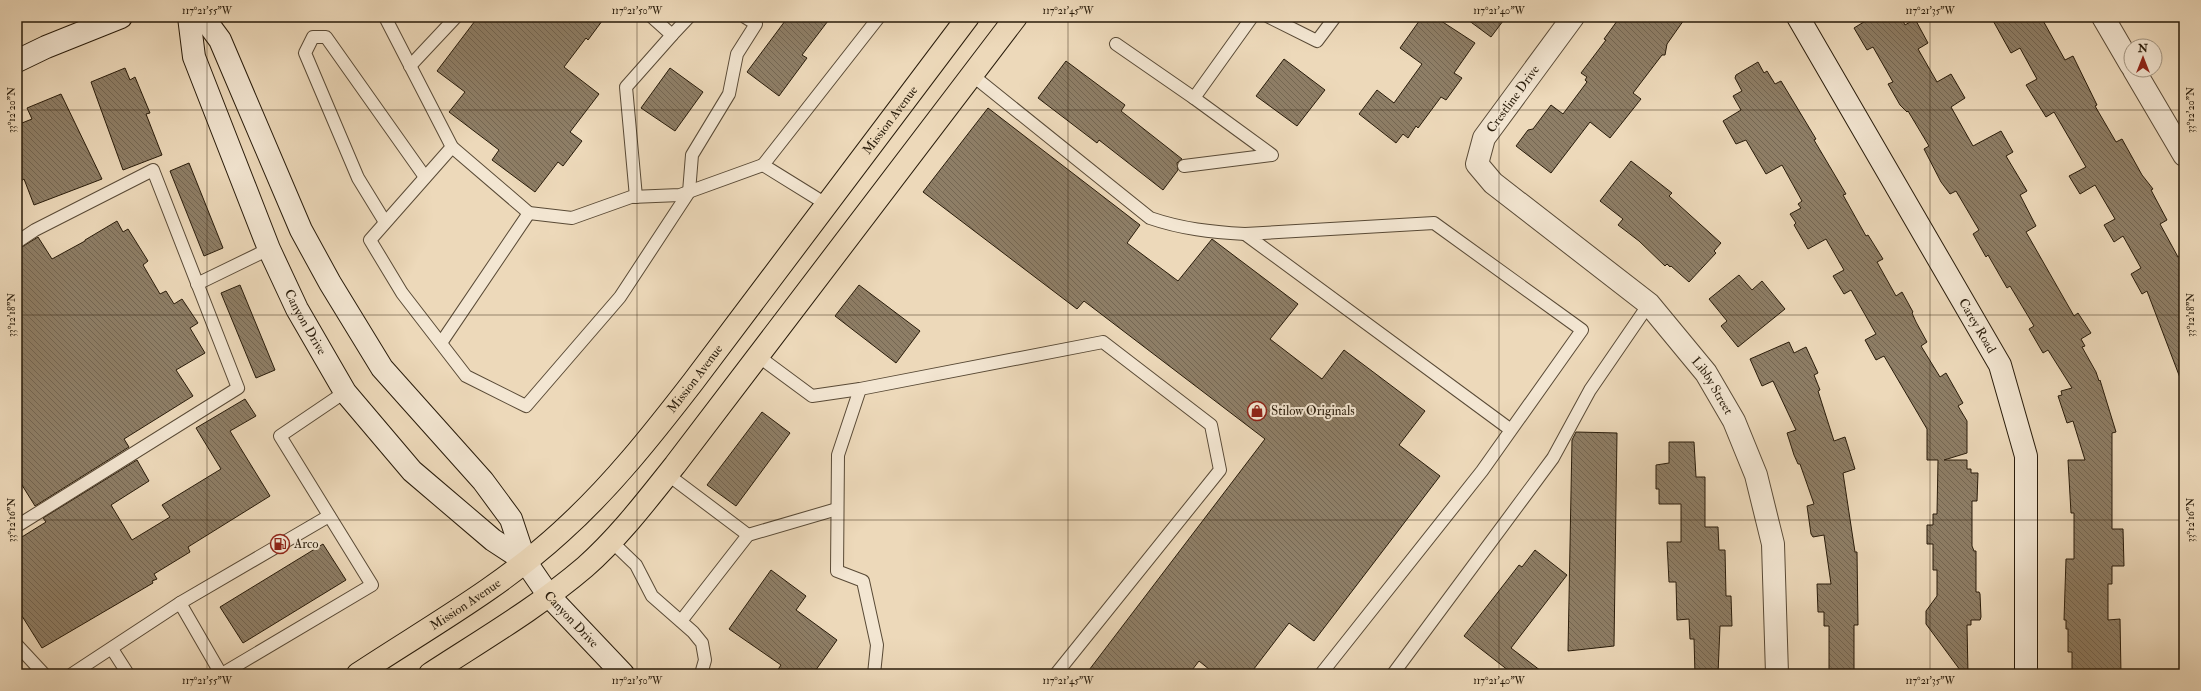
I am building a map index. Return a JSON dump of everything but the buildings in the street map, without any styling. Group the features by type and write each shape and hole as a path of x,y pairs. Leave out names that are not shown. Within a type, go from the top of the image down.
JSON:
{"main road":[{"name":"Mission Avenue","path":"358,674 495,584 540,550 582,512 647,441 968,17"},
{"path":"430,674 549,596 611,542 668,474 1016,17"}],"street":[{"path":"17,61 46,47 121,17"},
{"name":"Canyon Drive","path":"189,17 194,57 269,249 297,309 345,392 412,471 493,540 525,561"},
{"name":"Canyon Drive","path":"203,17 220,40 300,230 330,283 382,368 483,481 511,519 525,561 549,596 623,674"},
{"name":"Crestline Drive","path":"1493,183 1477,164 1484,138 1573,17"},
{"name":"Carey Road","path":"1798,17 2000,365 2026,456 2026,674"},
{"path":"2103,17 2123,51"},
{"path":"2139,78 2184,155"},
{"name":"Libby Street","path":"1493,183 1649,304 1706,373 1734,421 1756,475 1773,544 1777,674"}],"lane":[{"path":"385,17 452,147 529,213 572,218 636,197 680,195 763,165 879,17"},
{"path":"410,66 456,17"},
{"path":"652,17 672,35"},
{"path":"636,197 626,87 689,17"},
{"path":"452,147 370,240 402,293 466,376 526,406 620,297 689,192 692,155 730,94 737,54 756,24 746,17"},
{"path":"1194,98 1252,17"},
{"path":"1275,18 1317,41 1335,17"},
{"path":"385,222 358,178 306,53 313,37 326,38 425,177"},
{"path":"1116,44 1194,98 1272,155 1184,166"},
{"path":"972,75 1150,218 1183,228 1205,232 1245,234 1434,223 1582,330 1482,471 1321,674"},
{"path":"763,165 826,204"},
{"path":"17,242 35,230 153,170 238,388 17,526"},
{"path":"441,343 529,213"},
{"path":"1245,234 1512,430"},
{"path":"197,284 269,249"},
{"path":"1393,674 1553,458 1590,390 1649,304"},
{"path":"758,356 812,396 860,390 1103,342 1211,425 1220,470 1056,674"},
{"path":"860,390 838,455 837,571 863,581 876,645 874,674"},
{"path":"180,604 221,674 372,585 280,436 345,392"},
{"path":"668,474 748,535"},
{"path":"681,621 748,535 837,509"},
{"path":"72,674 180,604 329,516"},
{"path":"611,542 636,565 652,596 681,621 702,643 705,660 701,674"},
{"path":"17,645 44,674"},
{"path":"112,649 128,674"}],"place":[{"name":"Stilow Originals","path":"1257,411"},
{"name":"Arco","path":"280,544"}]}
